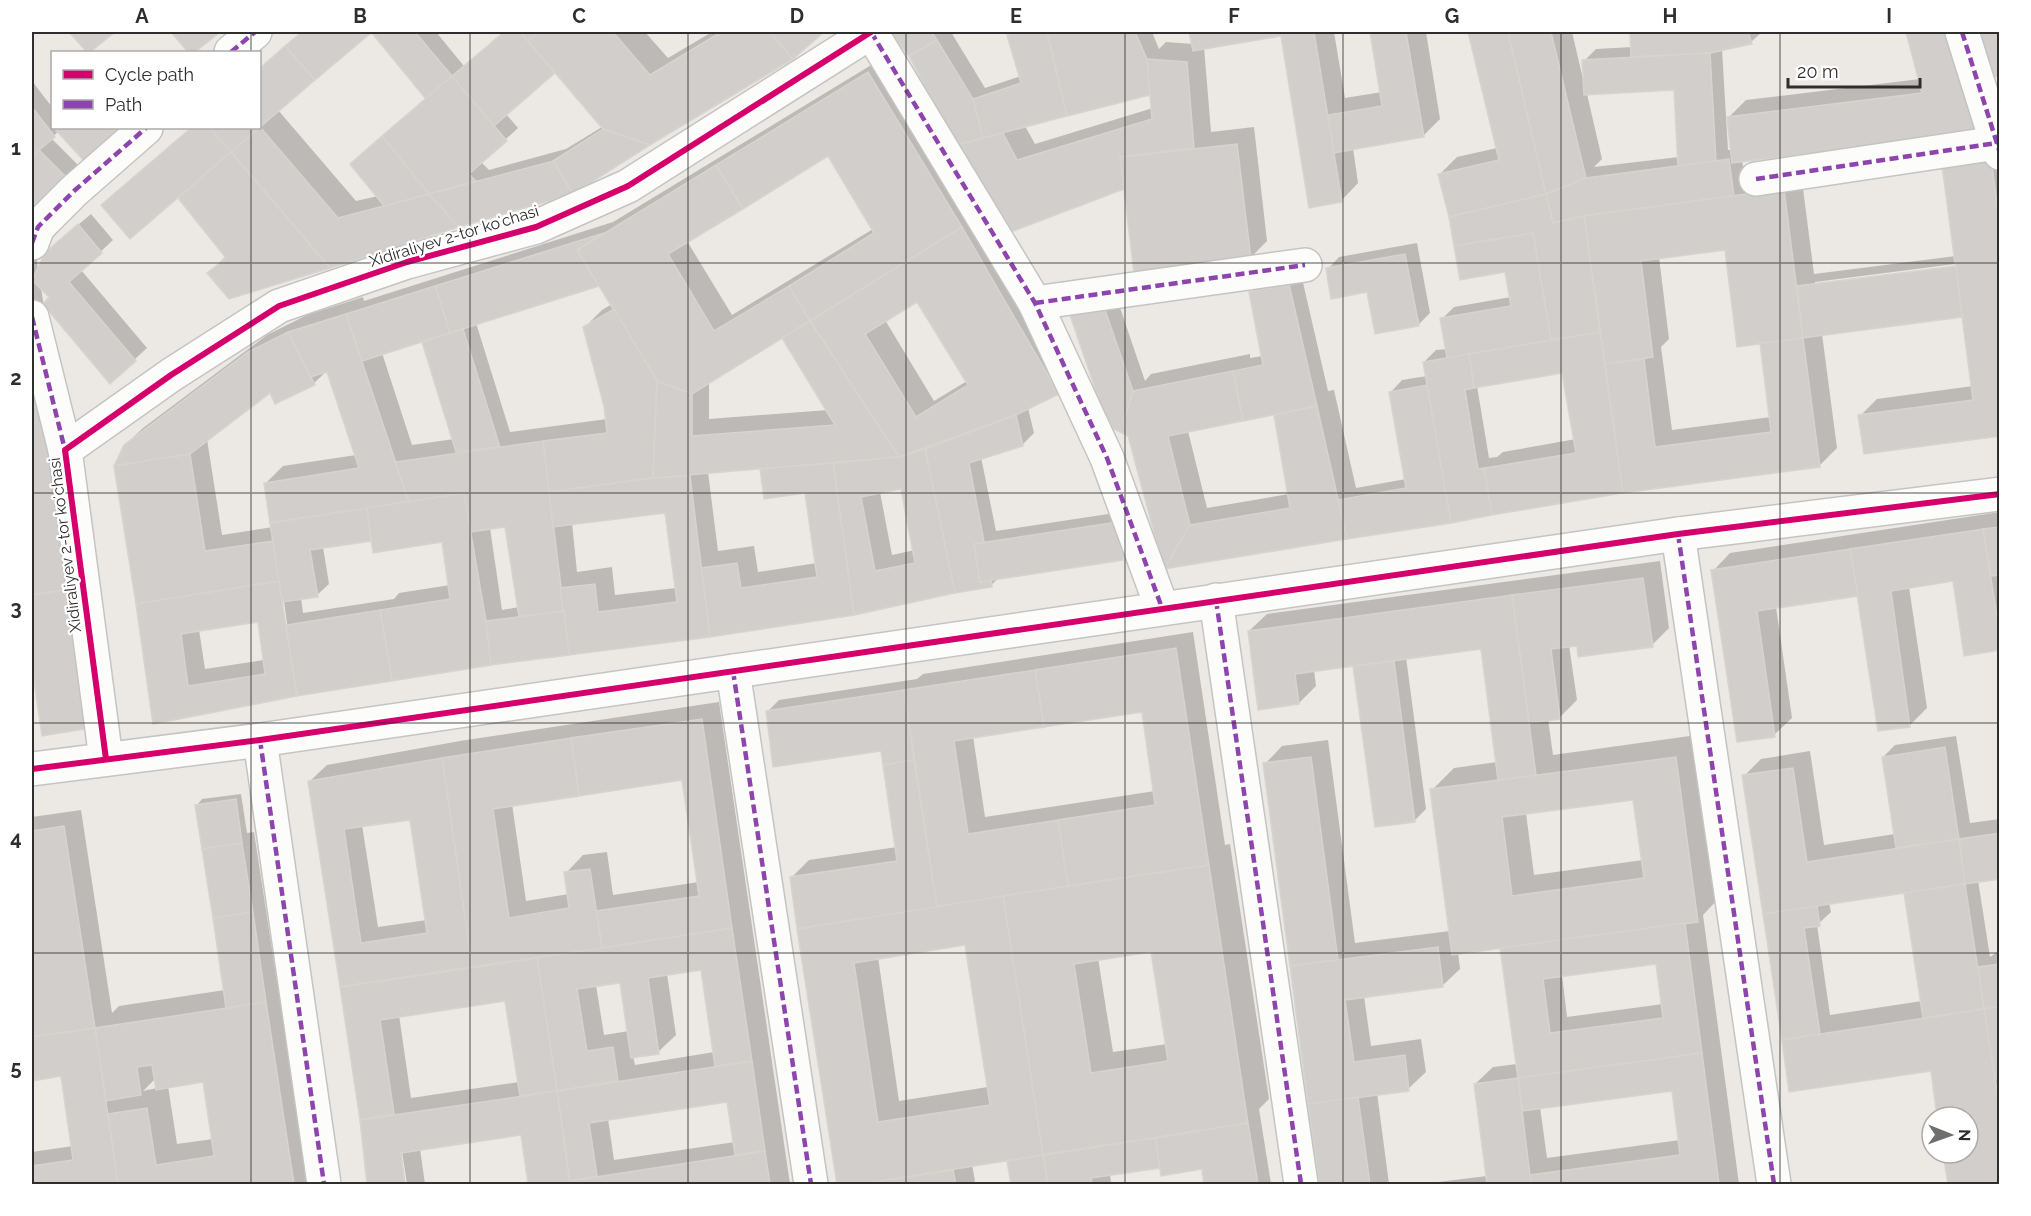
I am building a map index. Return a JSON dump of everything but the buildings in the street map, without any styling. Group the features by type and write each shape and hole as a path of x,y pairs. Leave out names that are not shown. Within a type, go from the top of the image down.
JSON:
{"street":[{"path":"232,51 255,32"},
{"path":"871,32 1035,303 1107,458 1162,608"},
{"name":"Xidiraliyev 2-tor koʻchasi","path":"65,450 171,375 279,306 407,262 536,227 628,186 871,32"},
{"path":"1756,179 1998,148 1962,32"},
{"path":"32,243 38,227 74,191 145,129"},
{"path":"1035,303 1305,265"},
{"name":"Xidiraliyev 2-tor koʻchasi","path":"32,316 65,450 106,759"},
{"path":"32,769 260,740 1678,534 2000,494"},
{"path":"1678,534 1774,1185"},
{"path":"1216,600 1301,1185"},
{"path":"733,671 810,1185"},
{"path":"260,740 324,1185"}],"marked path":[{"path":"232,51 255,32"},
{"path":"871,32 1035,303 1107,458 1162,608"},
{"path":"1962,32 2000,153"},
{"path":"32,243 38,227 74,191 145,129"},
{"path":"1756,179 1997,143"},
{"path":"1035,303 1305,265"},
{"path":"32,317 65,450"},
{"path":"1678,534 1774,1184"},
{"path":"1216,600 1301,1184"},
{"path":"733,671 811,1184"},
{"path":"260,740 324,1184"}],"cycle path":[{"path":"106,759 65,450 171,375 279,306 407,262 536,227 628,186 871,32"},
{"path":"32,769 260,740 1678,534 2000,494"}]}
